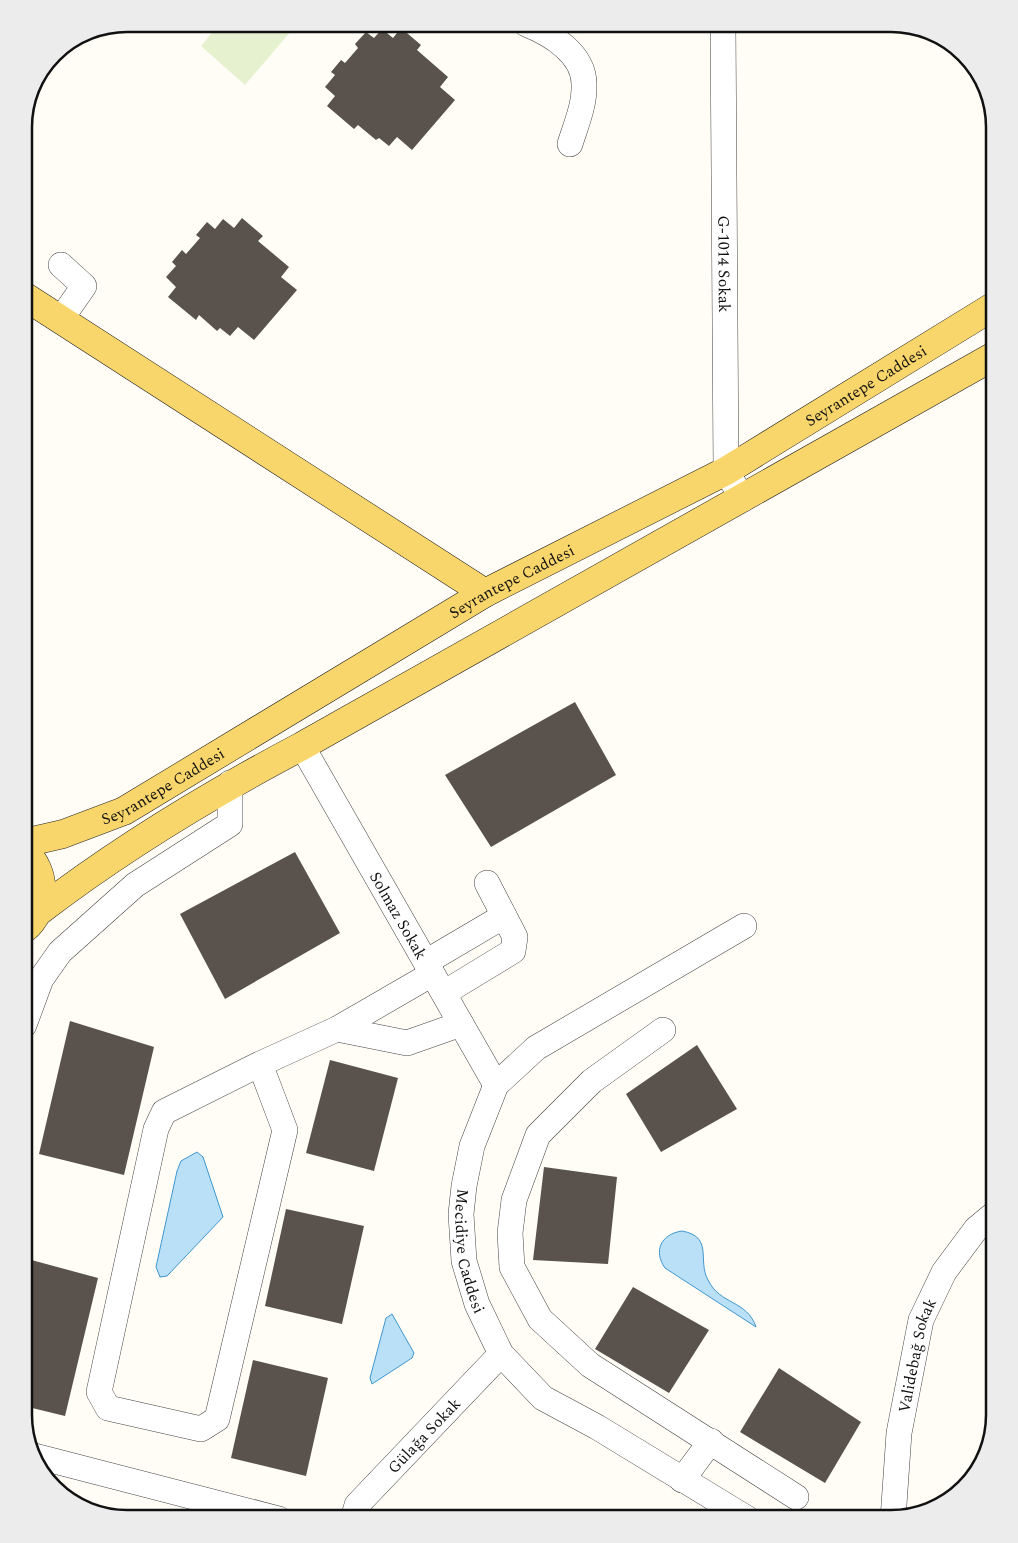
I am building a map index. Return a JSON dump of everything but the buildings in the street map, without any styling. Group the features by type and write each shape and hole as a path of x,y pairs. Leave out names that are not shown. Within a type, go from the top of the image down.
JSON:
{"main road":[{"path":"33,302 485,593"},
{"name":"Seyrantepe Caddesi","path":"32,841 63,834 124,811 485,593 726,471 986,311"},
{"name":"Seyrantepe Caddesi","path":"32,920 67,890 230,783 302,746 986,361"},
{"path":"32,862 41,881 42,896 32,918"}],"street":[{"path":"542,33 560,43 576,59 585,83 581,108 570,144"},
{"name":"G-1014 Sokak","path":"722,33 726,471"},
{"path":"60,319 84,286 61,265"},
{"path":"726,471 743,499"},
{"name":"Solmaz Sokak","path":"302,746 496,1085"},
{"path":"32,1003 41,980 60,952 135,886 230,824 230,783"},
{"path":"260,1064 285,1130 217,1419 201,1429 108,1408 99,1392 156,1129 164,1112 260,1064 337,1029 434,976 512,951 515,938 487,883"},
{"path":"434,976 504,916"},
{"name":"Mecidiye Caddesi","path":"733,1510 597,1427 543,1398 501,1354 477,1304 464,1261 461,1214 464,1186 472,1146 496,1085 536,1048 744,926"},
{"path":"337,1029 407,1043 461,1024"},
{"path":"663,1030 592,1081 538,1135 514,1200 510,1233 512,1268 540,1319 590,1366 711,1441 796,1497"},
{"name":"Validebağ Sokak","path":"894,1510 899,1433 921,1320 944,1272 976,1228 986,1220"},
{"name":"Gülağa Sokak","path":"356,1510 357,1505 501,1354"},
{"path":"682,1480 711,1441"},
{"path":"43,1458 245,1510"}],"green space":[{"path":"212,33 289,33 245,85 201,46"}],"water":[{"path":"197,1152 203,1157 223,1217 167,1276 160,1277 156,1267 177,1171 181,1161"},
{"path":"682,1231 698,1238 703,1250 705,1272 713,1288 746,1312 752,1318 756,1327 665,1268 661,1262 661,1244 669,1236"},
{"path":"392,1314 414,1353 412,1358 372,1384 370,1378 386,1318"}]}
